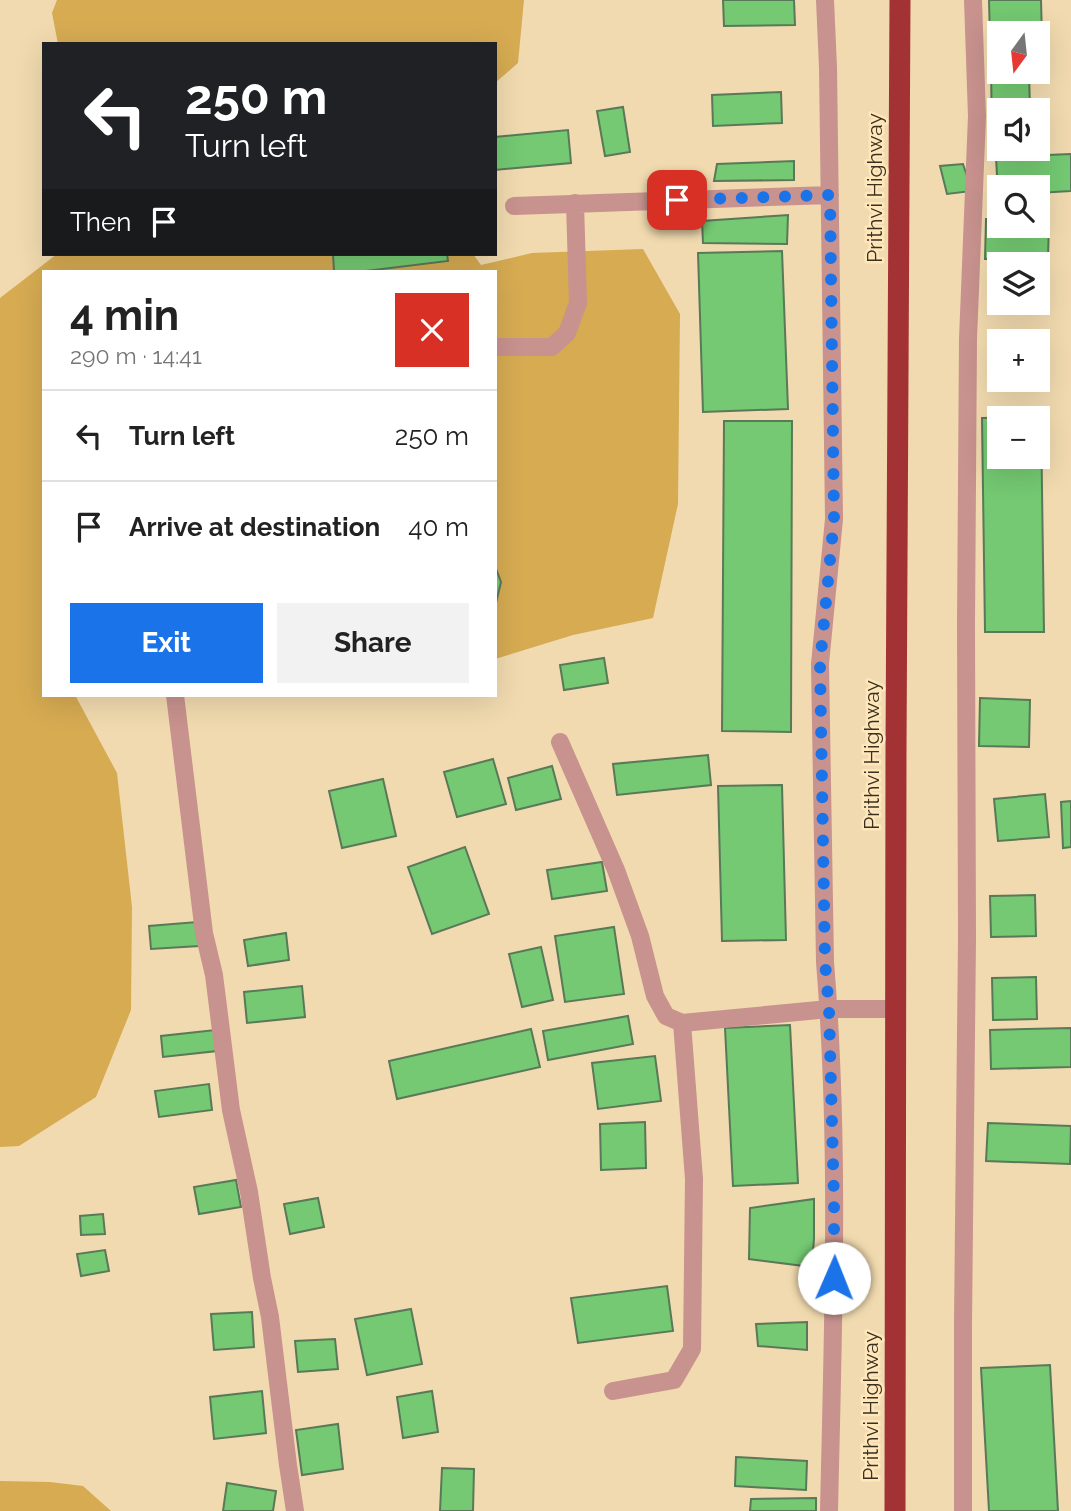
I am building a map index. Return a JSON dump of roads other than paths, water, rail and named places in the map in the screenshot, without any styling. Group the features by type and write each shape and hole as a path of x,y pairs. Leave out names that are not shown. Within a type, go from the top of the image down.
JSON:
{"highway":[{"name":"Prithvi Highway","path":"895,1511 900,0"}],"street":[{"path":"825,0 834,519 820,664 825,962 829,1009 835,1227 829,1511"},
{"path":"963,1511 968,339 977,116 974,0"},
{"path":"514,205 830,195"},
{"path":"497,347 552,347 567,333 578,303 575,204"},
{"path":"175,697 204,933 214,975 231,1110 270,1317 295,1511"},
{"path":"560,742 620,881 640,936 654,996 667,1016 682,1023 829,1009 896,1009"},
{"path":"613,1391 674,1380 692,1349 694,1179 682,1023"}]}
